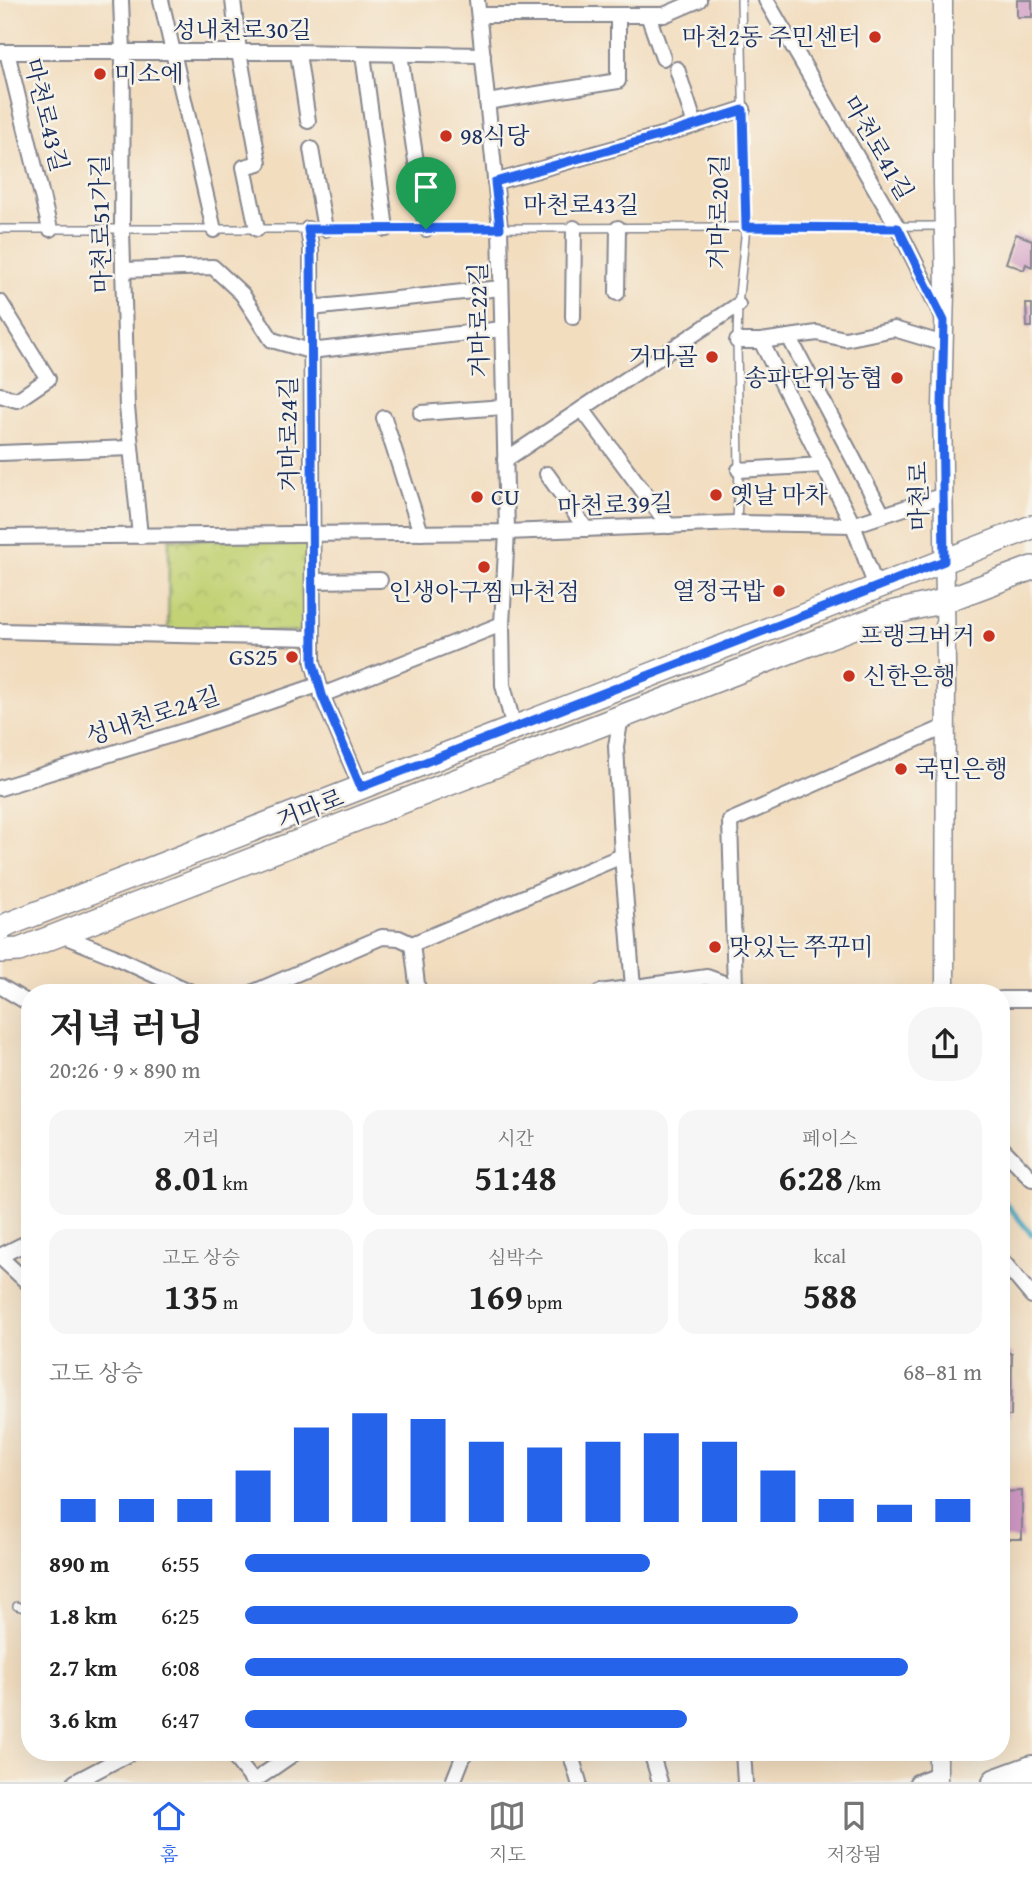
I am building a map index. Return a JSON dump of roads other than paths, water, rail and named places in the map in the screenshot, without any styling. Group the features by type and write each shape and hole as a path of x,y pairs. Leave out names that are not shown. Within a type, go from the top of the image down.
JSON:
{"highway":[{"path":"996,1782 1032,1769"}],"main road":[{"name":"거마로","path":"0,929 1032,527"},
{"name":"거마로","path":"0,951 19,950 887,614 944,601 1032,568"}],"street":[{"name":"마천로51가길","path":"121,0 122,230 127,407 140,536"},
{"path":"162,0 214,230"},
{"path":"233,0 239,52 259,163 244,167 257,229"},
{"name":"거마로22길","path":"477,0 500,228 507,532 502,624 503,685 514,728"},
{"path":"479,15 664,15 699,0"},
{"name":"마천로41길","path":"766,0 898,228 944,321"},
{"name":"마천로","path":"943,0 945,984"},
{"path":"488,102 618,81 618,15"},
{"path":"648,15 663,58"},
{"name":"성내천로30길","path":"3,52 483,55"},
{"name":"마천로43길","path":"3,52 50,229"},
{"path":"298,52 308,121"},
{"path":"363,54 386,229"},
{"path":"400,54 426,229"},
{"path":"677,69 695,125"},
{"path":"495,182 743,110"},
{"path":"311,149 325,229"},
{"path":"573,228 573,317"},
{"path":"617,293 618,228"},
{"name":"거마로24길","path":"308,229 311,247 313,662 320,690 361,787"},
{"path":"123,270 213,267 242,294 272,340 310,351 502,329"},
{"path":"310,308 501,288"},
{"path":"0,302 48,379 17,400 0,395"},
{"path":"505,460 738,305"},
{"path":"737,341 761,341 817,333 845,340 894,329 944,344"},
{"path":"789,337 883,515"},
{"path":"761,341 853,525 876,587"},
{"path":"421,413 504,407"},
{"path":"582,410 669,526"},
{"path":"384,418 421,533"},
{"path":"0,453 131,448"},
{"path":"739,470 822,465"},
{"path":"547,474 586,529"},
{"name":"마천로39길","path":"0,537 507,532 737,523 853,525 944,495"},
{"path":"313,581 380,580"},
{"name":"성내천로24길","path":"0,789 320,690 502,624"},
{"path":"0,631 313,638"},
{"path":"621,717 616,746 633,984"},
{"path":"741,984 730,821 945,727"},
{"path":"273,984 382,937 400,938 412,944 622,856"},
{"path":"59,934 174,984"},
{"path":"412,944 417,984"},
{"path":"655,984 706,977 725,984"},
{"path":"0,986 21,999"},
{"path":"1010,999 1032,999"},
{"path":"1010,1156 1032,1179"},
{"path":"21,1246 0,1256 21,1276"},
{"path":"1010,1270 1032,1296"},
{"path":"75,1782 115,1761"},
{"path":"237,1761 254,1782 282,1761"},
{"path":"453,1782 462,1761"},
{"path":"573,1761 579,1782"},
{"path":"654,1761 660,1782"},
{"path":"743,1761 744,1782"},
{"path":"917,1782 938,1778"}],"lane":[{"name":"거마로20길","path":"737,523 738,305 746,227 741,0"},
{"name":"마천로43길","path":"0,229 944,226"},
{"path":"17,1606 21,1607"}],"waterway":[{"path":"1010,1208 1032,1235"}],"place":[{"name":"마천2동 주민센터","path":"875,37"},
{"name":"미소에","path":"100,74"},
{"name":"98식당","path":"446,136"},
{"name":"거마골","path":"712,357"},
{"name":"송파단위농협","path":"897,378"},
{"name":"옛날 마차","path":"716,495"},
{"name":"CU","path":"477,497"},
{"name":"인생아구찜 마천점","path":"484,567"},
{"name":"열정국밥","path":"779,591"},
{"name":"프랭크버거","path":"989,636"},
{"name":"GS25","path":"292,657"},
{"name":"신한은행","path":"849,676"},
{"name":"국민은행","path":"901,769"},
{"name":"맛있는 쭈꾸미","path":"715,947"}]}
